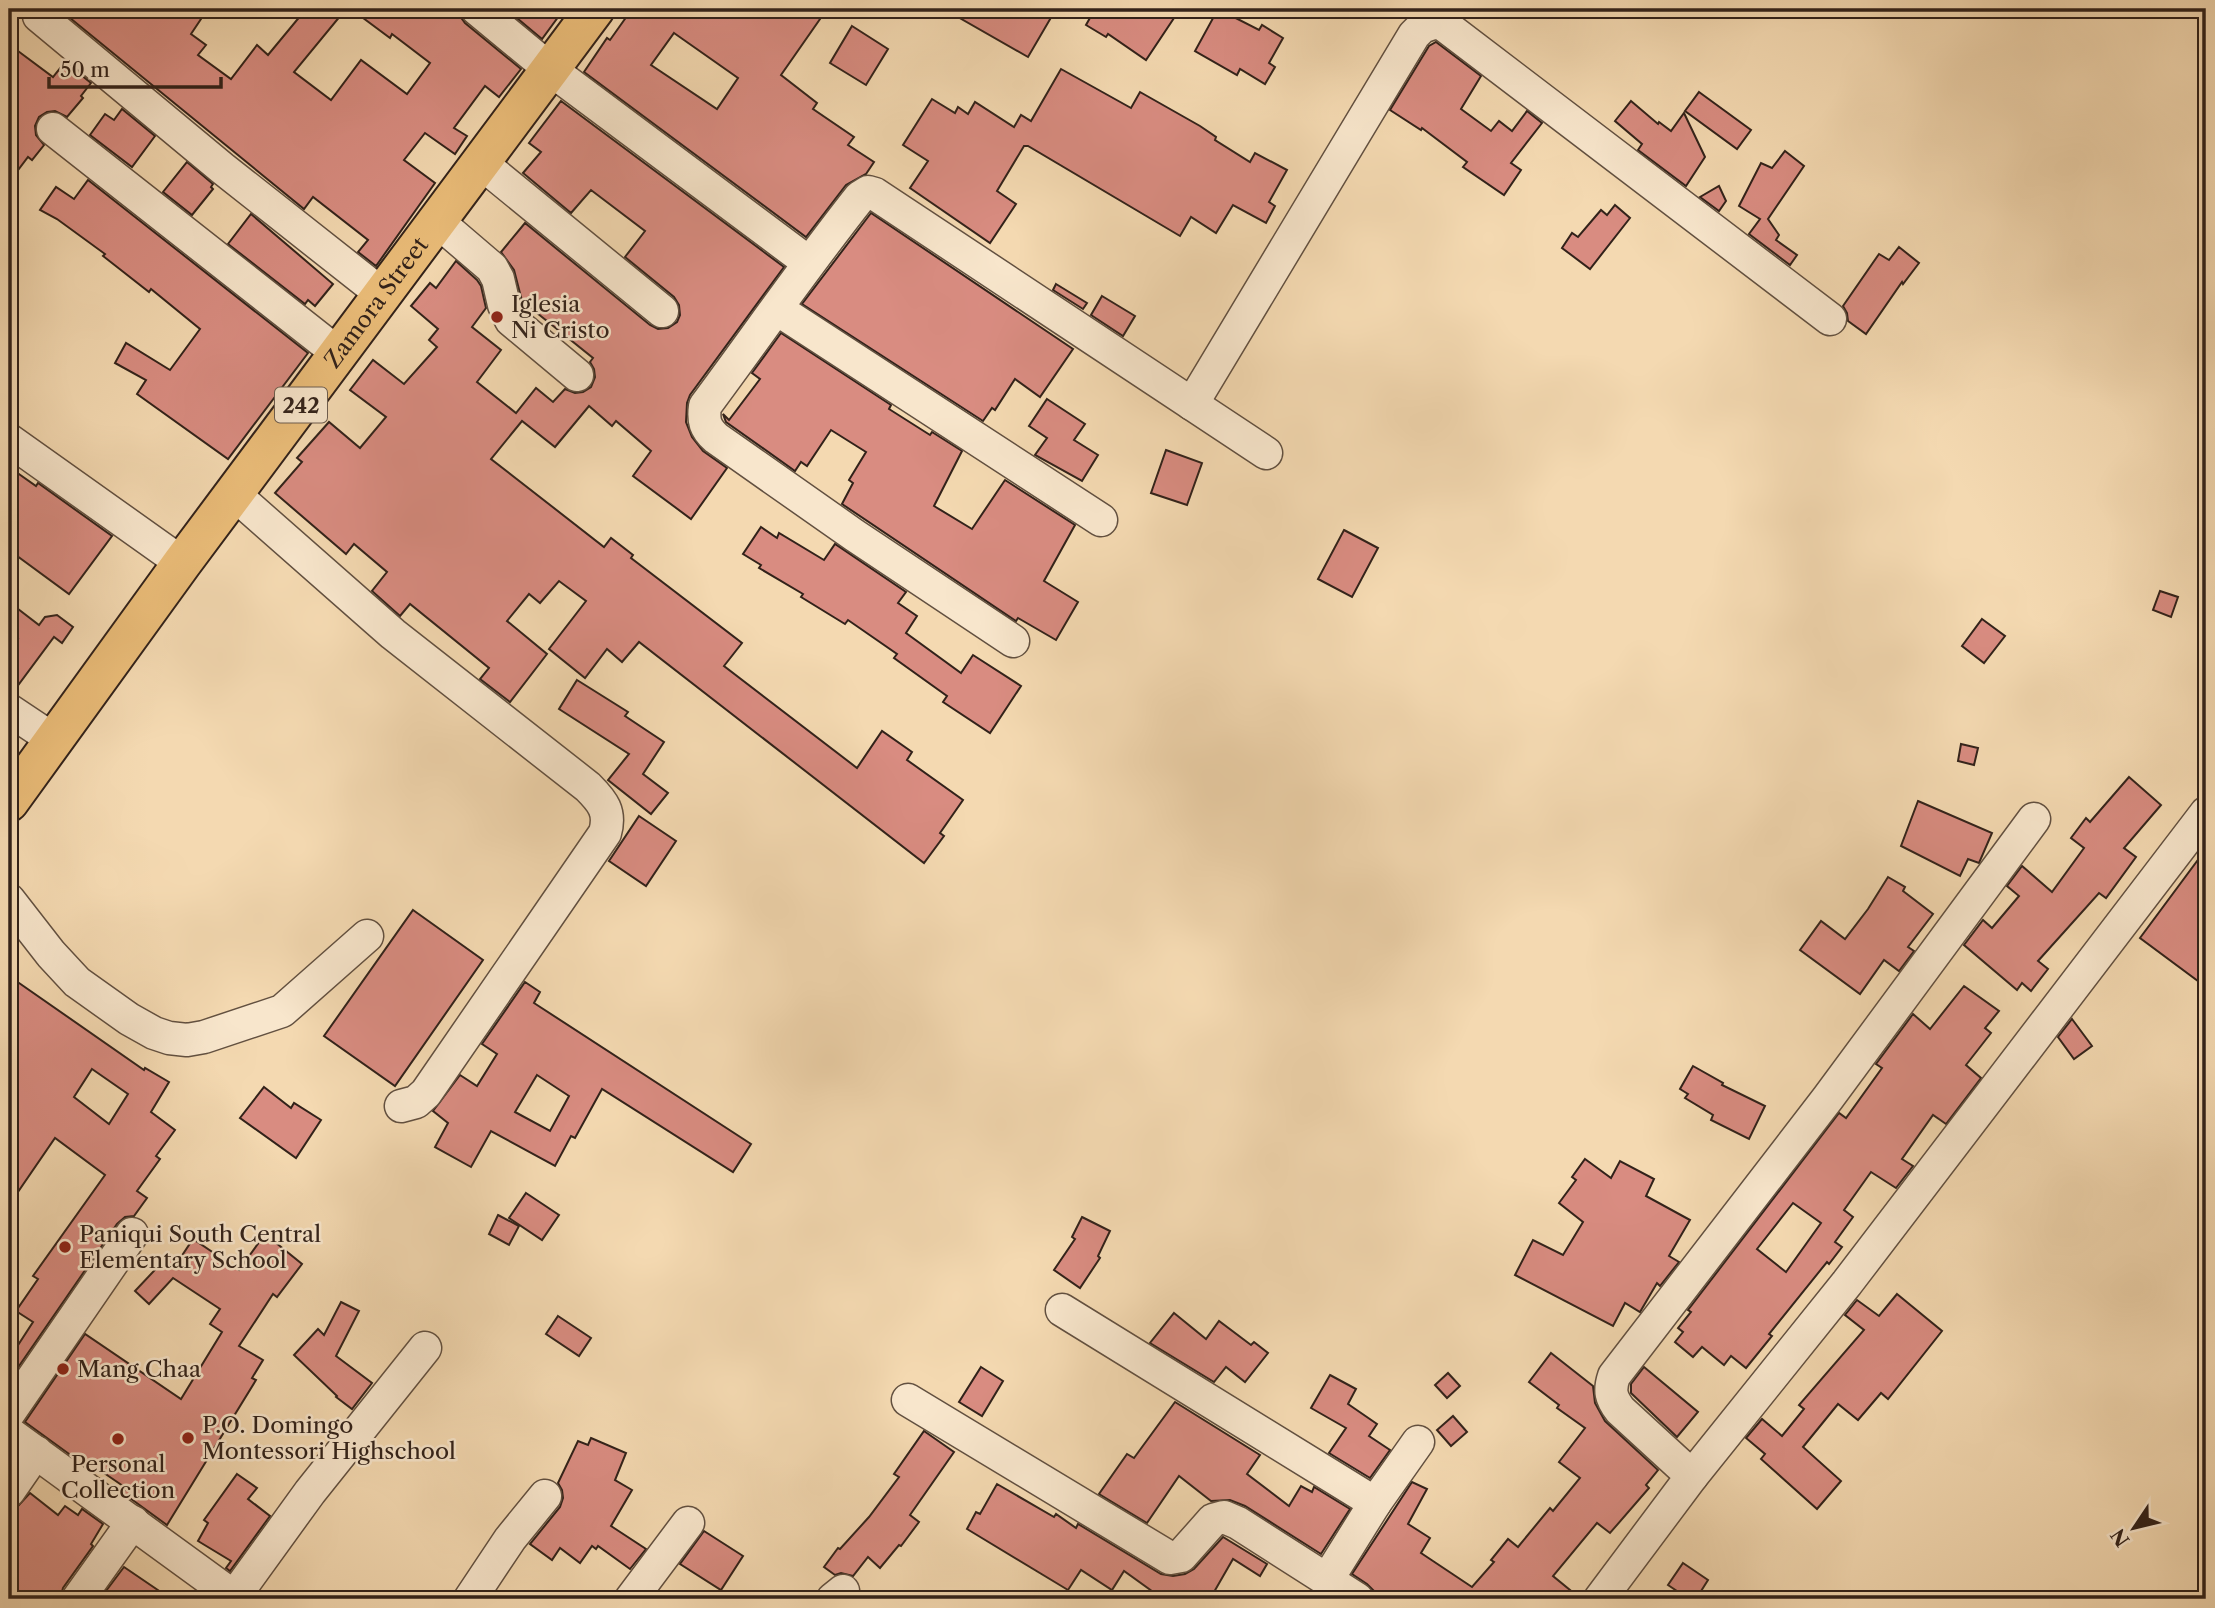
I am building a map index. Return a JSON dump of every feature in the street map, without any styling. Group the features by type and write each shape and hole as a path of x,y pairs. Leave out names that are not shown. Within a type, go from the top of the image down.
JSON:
{"main road":[{"name":"Zamora Street","path":"9,802 182,563 596,9"}],"street":[{"path":"477,9 551,69 808,262"},
{"path":"39,16 222,169 383,295"},
{"path":"1192,404 1414,35 1422,27 1436,22 1444,25 1830,318"},
{"path":"53,129 339,354"},
{"path":"481,163 662,311"},
{"path":"1013,641 854,535 708,431 703,420 705,406 777,309 808,262 860,197 868,192 875,194 1266,453"},
{"path":"438,221 492,268 511,320 577,375"},
{"path":"777,309 1101,520"},
{"path":"9,440 182,563"},
{"path":"234,494 393,634 588,788 603,802 609,818 605,833 426,1093 416,1102 401,1106"},
{"path":"9,710 54,740"},
{"path":"1600,1599 1692,1476 1847,1283 2206,813"},
{"path":"1692,1476 1620,1410 1612,1398 1610,1387 1614,1376 1828,1098 2034,819"},
{"path":"9,900 51,954 77,982 106,1005 154,1033 187,1040 282,1011 367,936"},
{"path":"9,1413 132,1234"},
{"path":"1062,1310 1375,1503"},
{"path":"9,1433 235,1598 310,1492 425,1348"},
{"path":"908,1400 1170,1558 1181,1556 1213,1520 1224,1517 1238,1523 1357,1599"},
{"path":"1327,1580 1375,1503 1418,1442"},
{"path":"9,1491 36,1452"},
{"path":"470,1599 510,1539 545,1496"},
{"path":"78,1599 133,1522"},
{"path":"631,1599 688,1522"}],"building":[{"path":"59,9 188,9 201,19 191,34 206,45 198,55 231,79 257,45 268,55 306,9 346,9 294,72 331,100 361,60 407,94 430,63 392,34 390,38 351,9 459,9 465,23 521,69 499,97 485,86 454,128 467,136 455,154 425,133 404,160 435,183 376,266 358,252 368,240 313,197 304,209"},
{"path":"506,9 564,9 542,39"},
{"path":"632,9 705,9 715,16 720,9 827,9 781,75 817,103 813,109 854,137 848,145 874,162 866,174 846,185 806,237 584,72 607,38 610,40","holes":["674,33 738,78 717,109 651,65"]},
{"path":"944,9 1056,9 1028,57"},
{"path":"1095,9 1180,9 1146,60 1108,34 1106,37 1086,25"},
{"path":"1218,9 1259,30 1262,25 1283,38 1269,63 1275,67 1265,84 1240,69 1237,75 1195,51"},
{"path":"852,26 888,49 866,85 830,63"},
{"path":"1436,42 1481,76 1461,109 1491,131 1499,121 1512,131 1527,111 1542,123 1511,163 1521,170 1504,195 1463,167 1467,162 1422,128 1421,130 1390,110 1429,46"},
{"path":"18,51 53,77 65,62 91,83 81,96 83,98 67,117 55,111 39,117 35,126 36,135 44,145 32,160 28,157 9,182 9,64"},
{"path":"1061,69 1131,108 1140,92 1200,126 1216,137 1215,140 1250,162 1255,153 1287,170 1269,202 1275,206 1266,223 1233,205 1216,233 1191,217 1180,236 1028,146 1024,146 997,191 1016,204 990,243 910,188 928,161 903,145 932,99 955,113 958,107 968,114 975,102 1014,127 1021,115 1031,121"},
{"path":"1699,92 1751,130 1737,149 1685,111"},
{"path":"561,101 784,267 690,395 687,403 686,422 692,437 703,451 727,468 691,519 633,476 651,451 616,421 612,426 589,406 555,447 522,421 491,459 604,547 611,538 633,555 631,558 742,643 724,666 857,768 882,731 912,752 907,760 963,800 940,833 944,836 924,863 639,642 622,662 607,649 585,678 549,649 586,601 559,581 540,603 529,594 507,621 547,654 510,702 480,679 489,668 410,604 400,616 372,591 387,572 354,544 346,554 275,493 302,462 297,458 329,422 360,448 386,417 350,390 373,360 404,384 437,347 429,340 438,329 411,306 430,283 436,288 456,261 481,286 486,308 472,327 501,350 477,382 516,413 536,388 553,402 565,389 575,393 591,387 595,377 590,362 593,358 522,301 514,270 501,252 525,223 650,325 658,329 668,328 677,322 680,315 679,305 674,297 625,257 645,231 591,190 571,213 523,173 541,152 529,143"},
{"path":"1631,101 1658,124 1659,122 1671,131 1684,113 1705,157 1686,186 1638,150 1642,144 1615,121"},
{"path":"122,109 155,136 132,167 90,135 105,114 114,120"},
{"path":"1785,151 1804,166 1768,219 1779,235 1776,240 1797,255 1790,265 1749,234 1760,219 1739,206 1761,163 1772,168"},
{"path":"187,162 213,184 213,189 192,215 163,192"},
{"path":"88,180 308,353 228,459 137,394 146,380 115,363 126,343 170,370 200,329 151,289 149,292 103,256 105,254 40,210 56,187 74,199"},
{"path":"1719,186 1726,201 1719,211 1700,197"},
{"path":"1615,205 1630,218 1590,269 1562,248 1572,233 1578,237 1601,210 1607,215"},
{"path":"871,213 1073,349 1040,397 1015,379 995,410 992,408 983,421 802,304"},
{"path":"251,214 333,284 315,306 308,300 305,304 228,244"},
{"path":"1899,247 1919,263 1903,284 1902,282 1866,334 1848,321 1843,306 1879,254 1889,260"},
{"path":"1056,284 1087,303 1083,309 1053,290"},
{"path":"1102,296 1135,316 1123,336 1091,315"},
{"path":"781,333 891,405 889,409 962,451 934,506 972,529 1005,480 1075,525 1044,581 1078,602 1056,640 1018,618 1016,621 842,504 853,483 849,480 866,452 831,430 807,466 801,462 795,471 726,422 723,414 729,420 760,379 752,373"},
{"path":"1047,399 1085,424 1074,440 1098,455 1082,481 1035,455 1047,438 1029,426"},
{"path":"1166,450 1202,463 1187,505 1151,493"},
{"path":"9,467 36,486 38,483 112,536 69,594 9,550"},
{"path":"761,527 777,538 779,533 824,560 835,544 906,592 898,603 917,616 906,633 961,673 973,655 1021,686 990,733 943,702 947,696 894,658 897,654 848,620 845,624 801,597 803,594 759,568 761,565 743,554"},
{"path":"1344,530 1378,548 1352,597 1318,579"},
{"path":"2160,591 2178,597 2171,617 2153,610"},
{"path":"9,602 39,625 45,617 57,615 73,627 62,643 54,637 19,684 9,676 9,652 18,639 9,632"},
{"path":"1982,619 2005,636 1984,663 1962,646"},
{"path":"577,680 628,712 625,716 664,742 643,774 668,793 651,814 608,780 629,754 559,709"},
{"path":"1961,744 1978,748 1974,765 1958,761"},
{"path":"2129,777 2161,805 2124,848 2136,857 2106,898 2099,893 2038,961 2048,969 2031,991 2022,983 2017,990 1964,945 1983,920 1992,928 2019,896 2007,886 2022,866 2052,892 2084,848 2071,838 2086,818 2090,822"},
{"path":"1918,801 1992,833 1979,863 1968,859 1960,876 1901,846"},
{"path":"639,816 676,841 646,886 609,861"},
{"path":"2206,849 2206,987 2140,938"},
{"path":"1888,877 1905,887 1903,891 1933,914 1908,947 1914,951 1899,971 1884,960 1860,994 1800,950 1821,921 1845,939"},
{"path":"413,910 483,960 395,1086 324,1036"},
{"path":"9,976 144,1070 145,1068 169,1082 151,1112 175,1130 156,1156 160,1159 137,1191 147,1198 134,1216 125,1217 117,1224 19,1366 9,1359 33,1322 16,1311 38,1279 33,1276 105,1175 55,1138 9,1205","holes":["92,1069 128,1094 109,1124 74,1097"]},
{"path":"525,982 540,992 534,1003 751,1144 733,1172 602,1089 575,1138 571,1136 555,1166 491,1131 471,1167 435,1147 448,1123 433,1111 460,1075 477,1086 497,1054 482,1044","holes":["537,1075 569,1096 550,1131 515,1112"]},
{"path":"1964,986 1999,1011 1985,1028 1991,1033 1966,1065 1981,1078 1946,1124 1933,1115 1902,1159 1913,1166 1896,1188 1871,1172 1844,1210 1853,1217 1835,1242 1842,1247 1769,1334 1772,1336 1746,1368 1731,1356 1724,1365 1702,1347 1693,1357 1675,1342 1683,1332 1678,1328 1691,1312 1688,1310 1839,1113 1846,1118 1882,1068 1876,1064 1913,1014 1930,1029","holes":["1793,1203 1821,1223 1786,1272 1757,1249"]},
{"path":"2072,1019 2092,1046 2074,1059 2058,1037"},
{"path":"1693,1066 1723,1083 1722,1085 1765,1106 1749,1139 1711,1120 1713,1115 1685,1098 1688,1094 1680,1089"},
{"path":"264,1087 291,1108 294,1103 321,1120 296,1158 240,1118"},
{"path":"1585,1159 1611,1178 1620,1161 1654,1179 1646,1196 1690,1220 1669,1256 1679,1262 1660,1286 1657,1283 1640,1312 1625,1303 1613,1326 1515,1275 1533,1240 1563,1255 1583,1222 1559,1203 1576,1180 1572,1177"},
{"path":"526,1193 559,1215 542,1240 509,1218"},
{"path":"498,1215 519,1226 509,1245 489,1234"},
{"path":"1082,1217 1110,1231 1098,1256 1100,1258 1080,1288 1054,1270 1075,1239 1072,1237"},
{"path":"265,1234 302,1264 277,1297 273,1294 239,1346 263,1360 252,1378 256,1380 167,1525 123,1493 126,1488 79,1456 76,1459 25,1422 85,1334 181,1399 222,1332 210,1324 220,1309 173,1278 149,1304 135,1291 168,1256 177,1263 193,1239 239,1270"},
{"path":"1897,1294 1942,1331 1888,1399 1881,1393 1858,1420 1838,1404 1803,1447 1841,1481 1817,1509 1761,1459 1765,1454 1746,1438 1762,1419 1782,1436 1804,1409 1799,1405 1864,1330 1845,1315 1857,1300 1879,1316"},
{"path":"341,1302 359,1311 336,1356 372,1383 352,1409 336,1397 294,1355 318,1329 324,1335"},
{"path":"1174,1313 1206,1339 1219,1321 1251,1345 1254,1342 1268,1353 1245,1382 1226,1367 1214,1382 1150,1343"},
{"path":"558,1316 591,1338 579,1356 546,1334"},
{"path":"1551,1353 1593,1386 1595,1403 1605,1421 1658,1470 1646,1485 1649,1488 1610,1533 1597,1523 1553,1576 1581,1599 1375,1599 1374,1591 1352,1574 1412,1482 1427,1489 1408,1524 1430,1538 1421,1553 1472,1587 1494,1562 1491,1560 1508,1539 1518,1547 1550,1508 1553,1511 1580,1478 1559,1462 1585,1428 1557,1408 1559,1405 1529,1382"},
{"path":"981,1367 1003,1381 982,1416 959,1402"},
{"path":"1644,1367 1698,1412 1677,1437 1631,1393 1631,1384"},
{"path":"1448,1373 1460,1386 1447,1398 1435,1385"},
{"path":"1330,1375 1356,1389 1348,1404 1377,1424 1369,1436 1390,1450 1370,1478 1329,1453 1346,1428 1311,1408"},
{"path":"1175,1402 1260,1455 1247,1474 1289,1506 1301,1486 1312,1492 1314,1487 1350,1509 1321,1554 1245,1506 1230,1500 1211,1501 1179,1476 1147,1523 1099,1494 1127,1454 1134,1458"},
{"path":"1453,1416 1467,1432 1451,1446 1437,1430"},
{"path":"924,1431 954,1452 910,1515 919,1522 880,1568 868,1557 853,1576 841,1573 835,1575 824,1567 838,1548 840,1549 869,1517 899,1477 894,1474"},
{"path":"591,1438 626,1453 615,1480 632,1490 611,1526 646,1549 630,1569 598,1546 596,1549 592,1546 580,1563 560,1548 552,1560 530,1544 560,1507 563,1498 558,1483 578,1441 588,1445"},
{"path":"237,1474 257,1488 248,1499 270,1516 230,1571 226,1568 231,1561 198,1541 208,1523 204,1520"},
{"path":"997,1484 1054,1517 1056,1514 1076,1528 1078,1524 1161,1574 1173,1576 1194,1569 1223,1537 1267,1564 1260,1576 1233,1559 1210,1599 1163,1599 1124,1571 1112,1590 1081,1570 1068,1590 967,1529 976,1512 980,1514"},
{"path":"30,1493 58,1515 65,1506 78,1515 82,1509 103,1524 91,1544 93,1546 63,1588 60,1599 9,1599 9,1509 17,1507"},
{"path":"704,1531 743,1556 721,1590 680,1564"},
{"path":"1683,1563 1708,1580 1696,1599 1689,1599 1668,1585"},
{"path":"124,1567 171,1599 100,1599"}],"place":[{"name":"Iglesia Ni Cristo","path":"497,317"},
{"name":"Paniqui South Central Elementary School","path":"65,1247"},
{"name":"Mang Chaa","path":"63,1369"},
{"name":"P.O. Domingo Montessori Highschool","path":"188,1438"},
{"name":"Personal Collection","path":"118,1439"}]}
